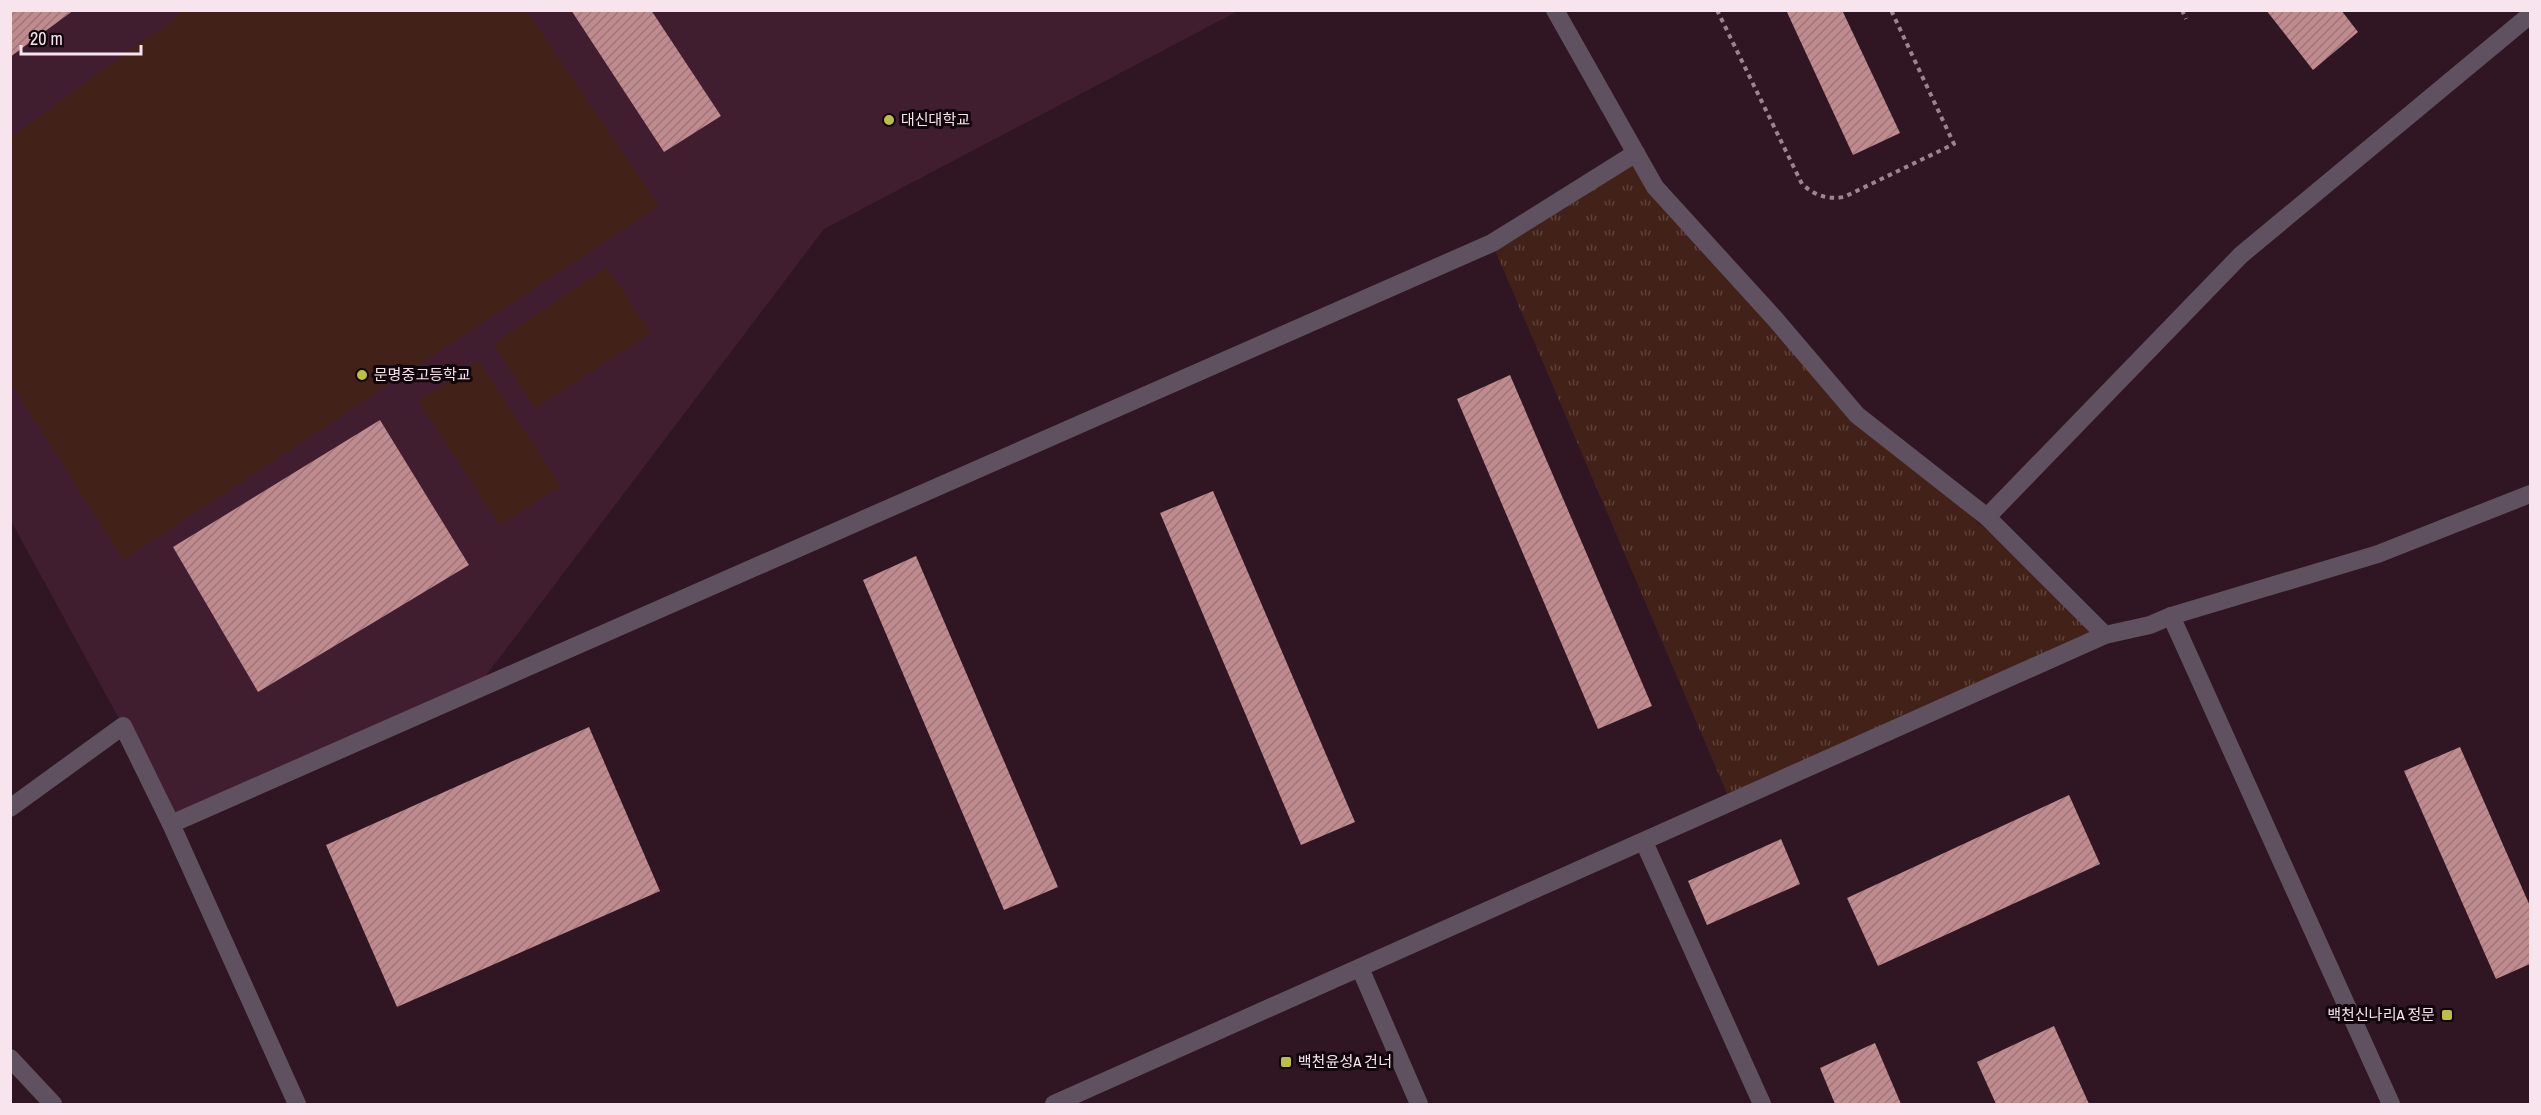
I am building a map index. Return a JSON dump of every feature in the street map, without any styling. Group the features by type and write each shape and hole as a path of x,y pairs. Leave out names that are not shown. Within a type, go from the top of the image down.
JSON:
{"street":[{"path":"1555,10 1655,187 1776,320 1857,415 1987,517 2105,635"},
{"path":"1987,517 2241,255 2530,15"},
{"path":"171,824 1492,243 1636,153"},
{"path":"1054,1104 1086,1098 1360,968 2105,635 2150,625 2171,615 2378,554 2530,494"},
{"path":"2171,615 2391,1104"},
{"path":"10,808 123,726 171,824 297,1104"},
{"path":"1644,842 1762,1104"},
{"path":"1360,968 1419,1104"},
{"path":"10,1058 53,1104"}],"path":[{"path":"1717,10 1802,184 1817,194 1834,199 1844,197 1954,144 1891,10"},
{"path":"2182,10 2186,19"}],"shaded area":[{"name":"문명중고등학교","path":"10,11 1238,11 824,229 475,690 171,824 123,726 11,521"}],"green space":[{"path":"184,11 527,11 659,206 123,560 11,383 11,137"},
{"path":"1636,153 1857,415 2105,635 1731,803 1492,243"},
{"path":"607,267 651,333 535,408 493,344"},
{"path":"479,361 561,486 500,525 418,401"}],"building":[{"path":"10,10 74,10 10,57"},
{"path":"571,10 651,10 721,116 664,152"},
{"path":"1786,10 1842,10 1900,133 1853,155"},
{"path":"2266,10 2341,10 2358,32 2313,70"},
{"path":"1510,375 1652,706 1598,729 1457,399"},
{"path":"380,420 469,565 258,692 173,547"},
{"path":"1213,491 1355,822 1301,845 1160,513"},
{"path":"916,556 1058,887 1004,910 863,580"},
{"path":"589,727 660,891 397,1007 326,845"},
{"path":"2460,747 2530,906 2530,964 2496,979 2404,771"},
{"path":"2069,795 2100,864 1878,966 1847,898"},
{"path":"1781,839 1800,884 1707,925 1688,881"},
{"path":"2054,1026 2089,1104 1996,1104 1977,1062"},
{"path":"1875,1043 1901,1104 1835,1104 1820,1068"}],"place":[{"name":"대신대학교","path":"889,120"},
{"name":"문명중고등학교","path":"362,375"},
{"name":"백천신나리A 정문","path":"2447,1015"},
{"name":"백천윤성A 건너","path":"1286,1062"}]}
